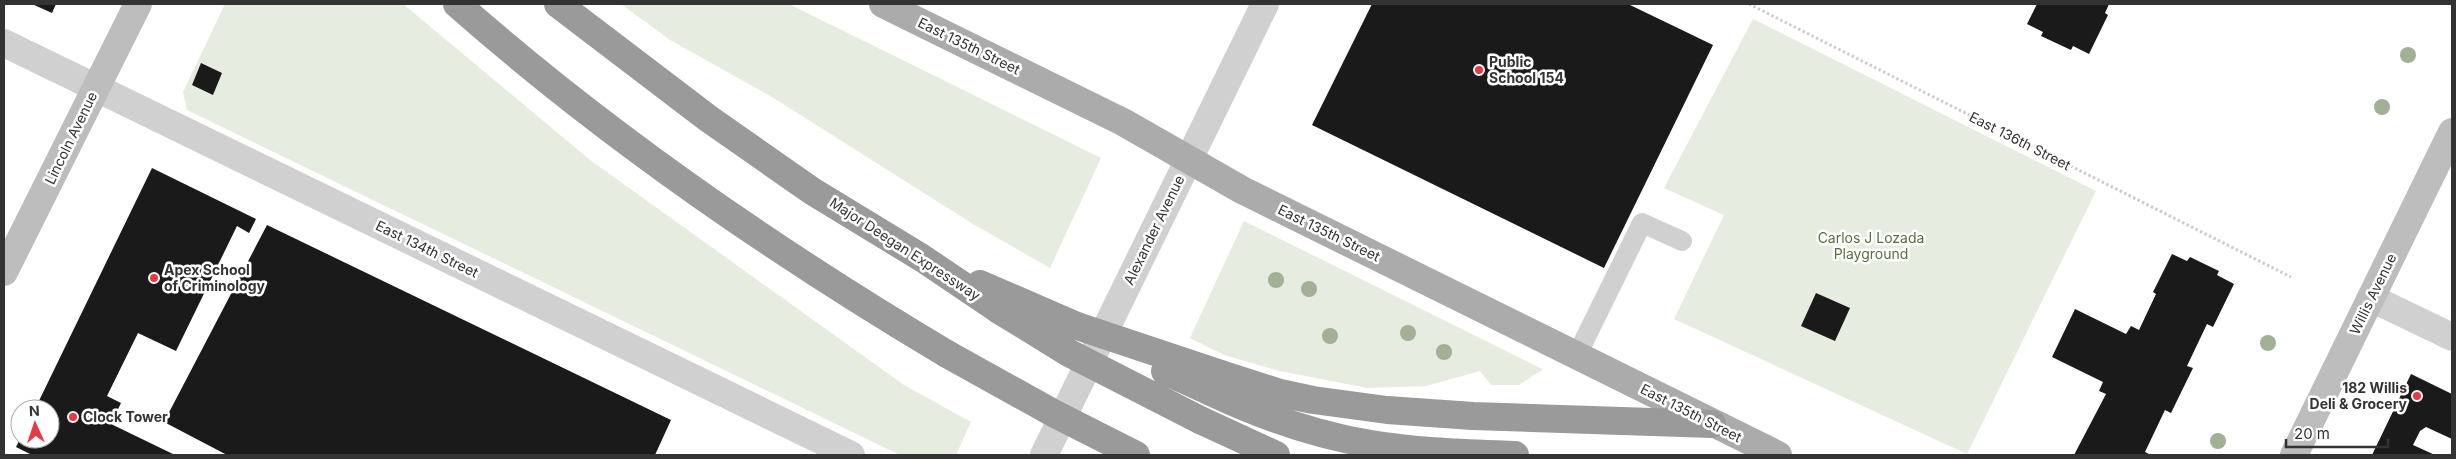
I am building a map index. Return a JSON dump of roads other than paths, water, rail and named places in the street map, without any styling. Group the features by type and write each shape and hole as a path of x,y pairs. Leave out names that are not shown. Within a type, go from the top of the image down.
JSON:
{"highway":[{"path":"457,4 537,73 688,186 840,290 947,354 1047,410 1136,455"},
{"name":"Major Deegan Expressway","path":"558,4 709,119 812,190 922,258 1002,302 1069,353 1200,420 1276,455"},
{"path":"1002,302 1077,326 1216,383 1388,410 1473,416 1712,424"},
{"path":"1216,383 1239,405 1298,426 1360,442 1432,451 1515,455"}],"main road":[{"name":"Lincoln Avenue","path":"4,272 138,4"},
{"name":"East 135th Street","path":"883,4 1123,122 1242,190 1778,455"},
{"name":"Willis Avenue","path":"2294,455 2452,132"}],"street":[{"name":"Alexander Avenue","path":"1044,455 1264,4"},
{"name":"East 134th Street","path":"4,43 851,455"},
{"path":"2371,298 2452,337"}],"lane":[{"path":"1577,355 1642,222 1682,241"}],"place":[{"name":"Public School 154","path":"1479,70"},
{"name":"Apex School of Criminology","path":"154,278"},
{"name":"182 Willis Deli & Grocery","path":"2417,396"},
{"name":"Clock Tower","path":"73,417"}],"park label":[{"name":"Carlos J Lozada Playground","path":"1871,246"}]}
